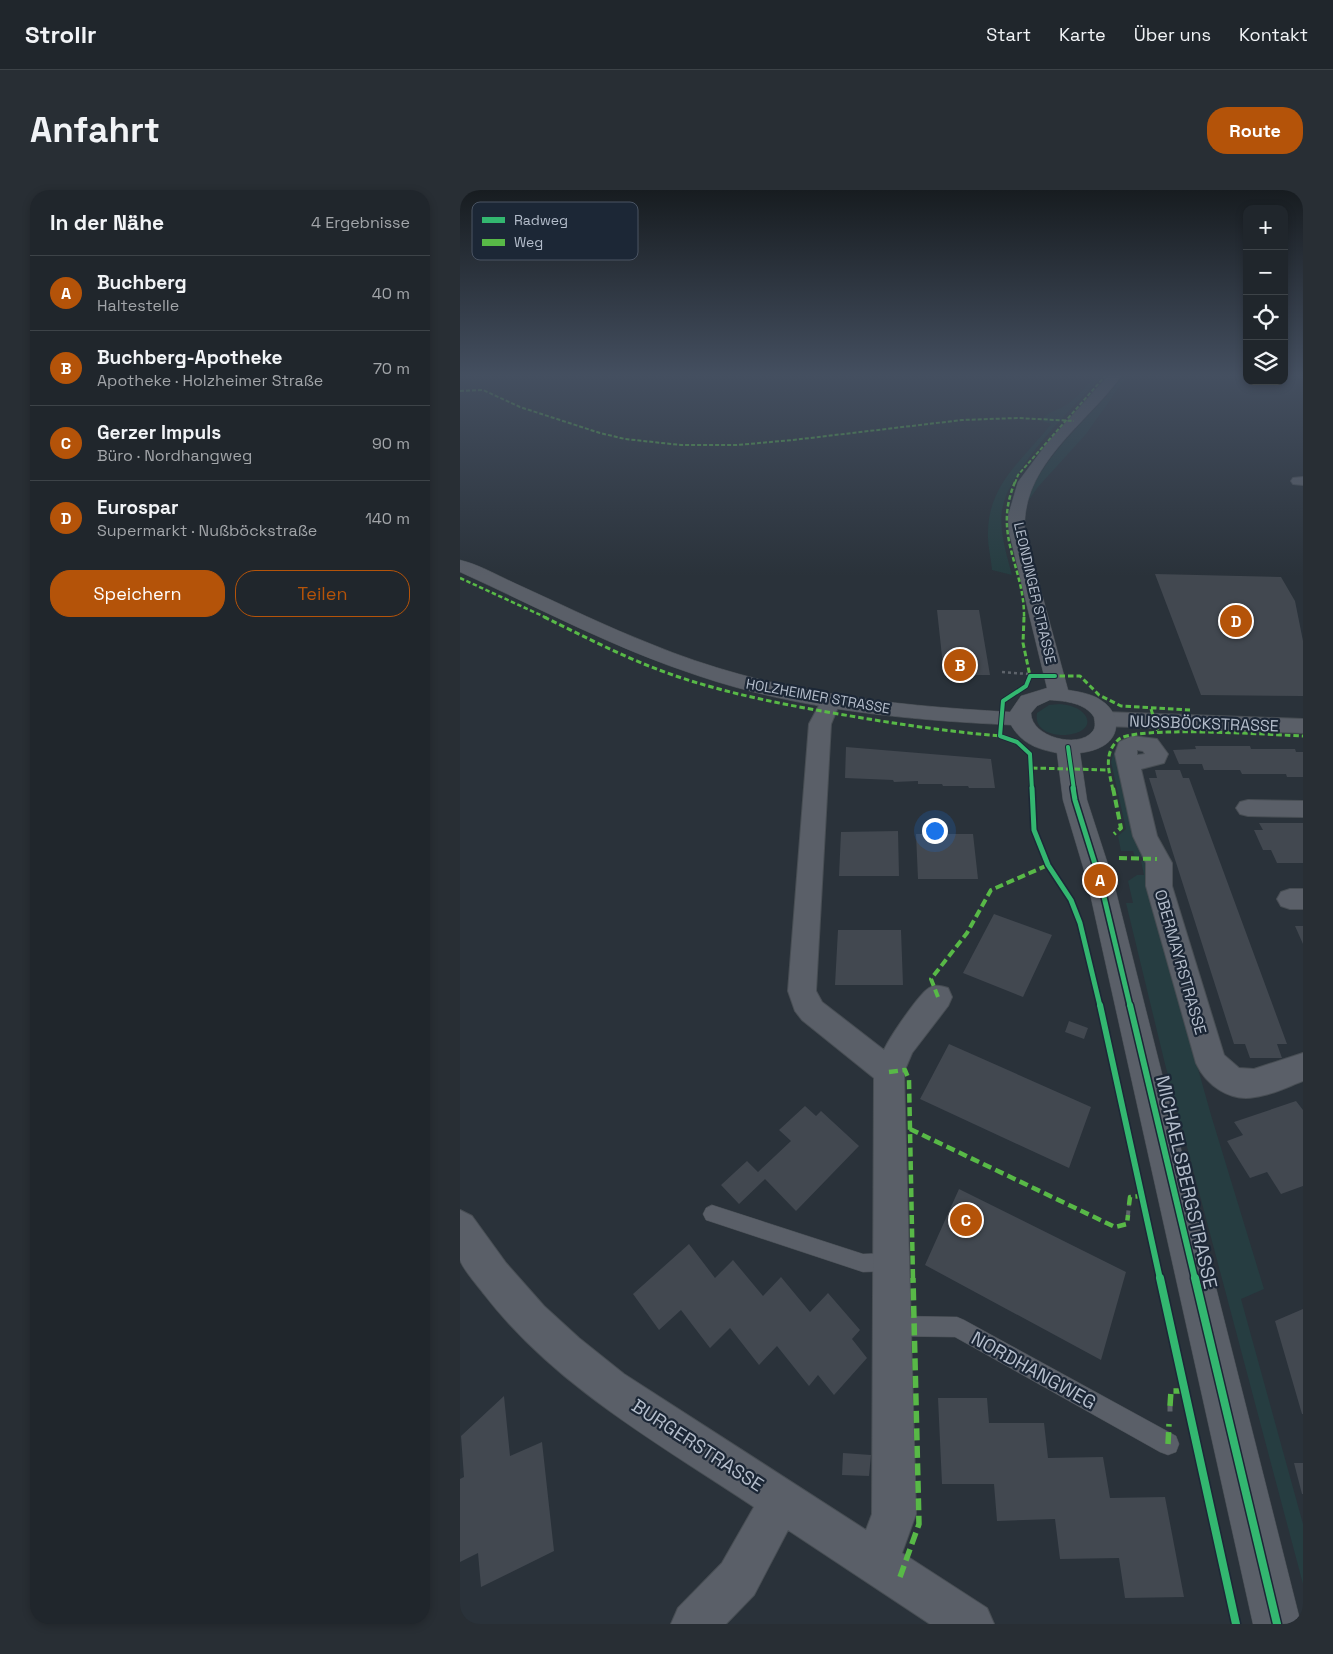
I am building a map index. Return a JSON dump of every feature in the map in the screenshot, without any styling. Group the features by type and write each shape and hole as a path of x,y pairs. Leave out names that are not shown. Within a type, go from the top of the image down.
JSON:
{"street":[{"name":"LEONDINGER STRASSE","path":"1056,442 1026,482 1016,516 1017,532 1059,694"},
{"name":"HOLZHEIMER STRASSE","path":"460,564 670,659 750,684 831,700 902,711 1020,719"},
{"path":"1048,694 1059,694 1082,698 1103,714 1105,719 1104,732 1099,738 1078,746 1056,746 1034,738 1022,726 1020,719 1022,707 1029,701 1048,694"},
{"path":"831,700 820,724 802,991 805,1002 812,1011 889,1072"},
{"name":"NUSSBÖCKSTRASSE","path":"1105,719 1303,726"},
{"name":"MICHAELSBERGSTRASSE","path":"1068,747 1075,800 1100,880 1277,1624"},
{"name":"OBERMAYRSTRASSE","path":"1128,763 1145,836 1160,863 1159,886 1211,1063 1221,1075 1235,1083 1251,1085 1303,1067"},
{"path":"1248,808 1303,809"},
{"path":"876,1562 894,1514 889,1072 901,1046 938,997"},
{"name":"BURGERSTRASSE","path":"460,1228 478,1257 514,1301 558,1346 610,1388 971,1624"},
{"path":"694,1624 738,1579 781,1500"}],"lane":[{"path":"712,1214 863,1263 892,1262"},
{"name":"NORDHANGWEG","path":"892,1326 957,1327 1168,1444"}],"path":[{"path":"1002,672 1029,674"},
{"path":"1128,1215 1129,1205"}],"green space":[{"path":"1036,442 1042,442 1016,477 1007,494 1002,511 1004,543 1012,575 992,570 988,531 994,499 1001,485"},
{"path":"1064,442 1079,442 1038,487 1028,501 1034,484"},
{"path":"1060,704 1074,707 1083,712 1087,723 1083,729 1065,735 1054,734 1044,730 1038,723 1037,713 1049,705"},
{"path":"1115,749 1134,835 1144,857 1135,857 1133,851 1121,851 1118,836 1126,829 1111,762"},
{"path":"1141,861 1145,861 1147,866 1156,919 1211,1115 1264,1289 1241,1299 1303,1524 1303,1584 1165,1064 1126,903 1133,903 1128,881 1137,875 1144,875"}],"building":[{"path":"1155,574 1281,577 1295,601 1303,641 1303,696 1201,695"},
{"path":"937,610 979,610 990,675 944,675"},
{"path":"1195,746 1250,746 1251,749 1295,749 1296,752 1303,752 1303,777 1287,777 1286,774 1242,774 1240,770 1204,770 1202,764 1179,764 1173,750 1196,749"},
{"path":"846,747 991,759 995,788 918,784 918,781 894,782 893,780 845,778"},
{"path":"1155,770 1180,770 1183,778 1189,778 1287,1044 1277,1044 1282,1058 1250,1058 1245,1044 1234,1044 1149,778 1157,778"},
{"path":"1259,823 1303,823 1303,863 1277,863 1271,850 1263,850 1254,830 1263,830"},
{"path":"898,831 899,876 839,876 841,832"},
{"path":"916,834 973,834 978,879 918,879"},
{"path":"994,914 1052,935 1023,997 963,973"},
{"path":"1295,926 1303,926 1303,944"},
{"path":"838,930 901,930 903,985 835,985"},
{"path":"1069,1021 1088,1028 1084,1039 1065,1032"},
{"path":"949,1044 1091,1107 1069,1168 920,1099"},
{"path":"1296,1101 1303,1110 1303,1186 1281,1194 1267,1172 1250,1178 1227,1141 1243,1135 1234,1122"},
{"path":"805,1106 816,1116 821,1111 859,1146 796,1211 765,1179 739,1204 721,1185 747,1161 758,1172 791,1141 779,1130"},
{"path":"959,1189 1126,1272 1101,1360 925,1265"},
{"path":"689,1244 715,1278 733,1260 763,1296 781,1277 810,1312 828,1293 860,1330 852,1339 867,1358 834,1395 818,1375 809,1386 777,1346 759,1365 730,1328 710,1348 681,1310 659,1330 633,1294"},
{"path":"1303,1309 1303,1414 1302,1414 1275,1321"},
{"path":"504,1396 510,1456 542,1442 554,1551 481,1587 478,1553 460,1562 460,1479 464,1477 461,1436"},
{"path":"938,1398 987,1398 989,1423 1044,1423 1048,1458 1103,1457 1110,1498 1165,1497 1184,1597 1125,1598 1119,1558 1060,1559 1055,1519 997,1521 994,1484 942,1484"},
{"path":"843,1453 871,1455 869,1476 842,1475"},
{"path":"1294,1463 1303,1463 1303,1494 1302,1494"}],"marked path":[{"path":"652,442 681,445 737,445 771,442"},
{"path":"1030,676 1023,643 1023,604 1008,540 1006,525 1007,509 1010,493 1018,475 1047,442"},
{"path":"460,578 645,664 720,689 770,702 877,721 925,729 1000,736"},
{"path":"1051,676 1080,676 1099,695 1121,706 1190,710"},
{"path":"1151,709 1158,732"},
{"path":"1114,834 1121,828 1107,761 1111,748 1119,738 1132,734 1158,732 1303,736"},
{"path":"1032,768 1109,770"},
{"path":"1119,858 1157,859"},
{"path":"938,997 931,979 967,933 991,890 1048,865"},
{"path":"889,1072 905,1070 909,1080 919,1524 900,1577"},
{"path":"910,1129 1115,1227 1127,1224 1128,1215"},
{"path":"1129,1205 1130,1197 1142,1196"},
{"path":"1170,1406 1171,1391 1185,1391"},
{"path":"1168,1444 1169,1424"}],"cycle path":[{"path":"1055,676 1030,676 1029,682 1023,689 1003,701 1000,736 1017,742 1030,754 1034,830 1048,865 1071,900 1080,923 1091,964 1236,1624"},
{"path":"1068,747 1075,800 1100,880 1277,1624"}],"place":[{"name":"Eurospar","path":"1236,621"},
{"name":"Buchberg-Apotheke","path":"960,665"},
{"name":"Buchberg","path":"1100,880"},
{"name":"Gerzer Impuls","path":"966,1220"}]}
